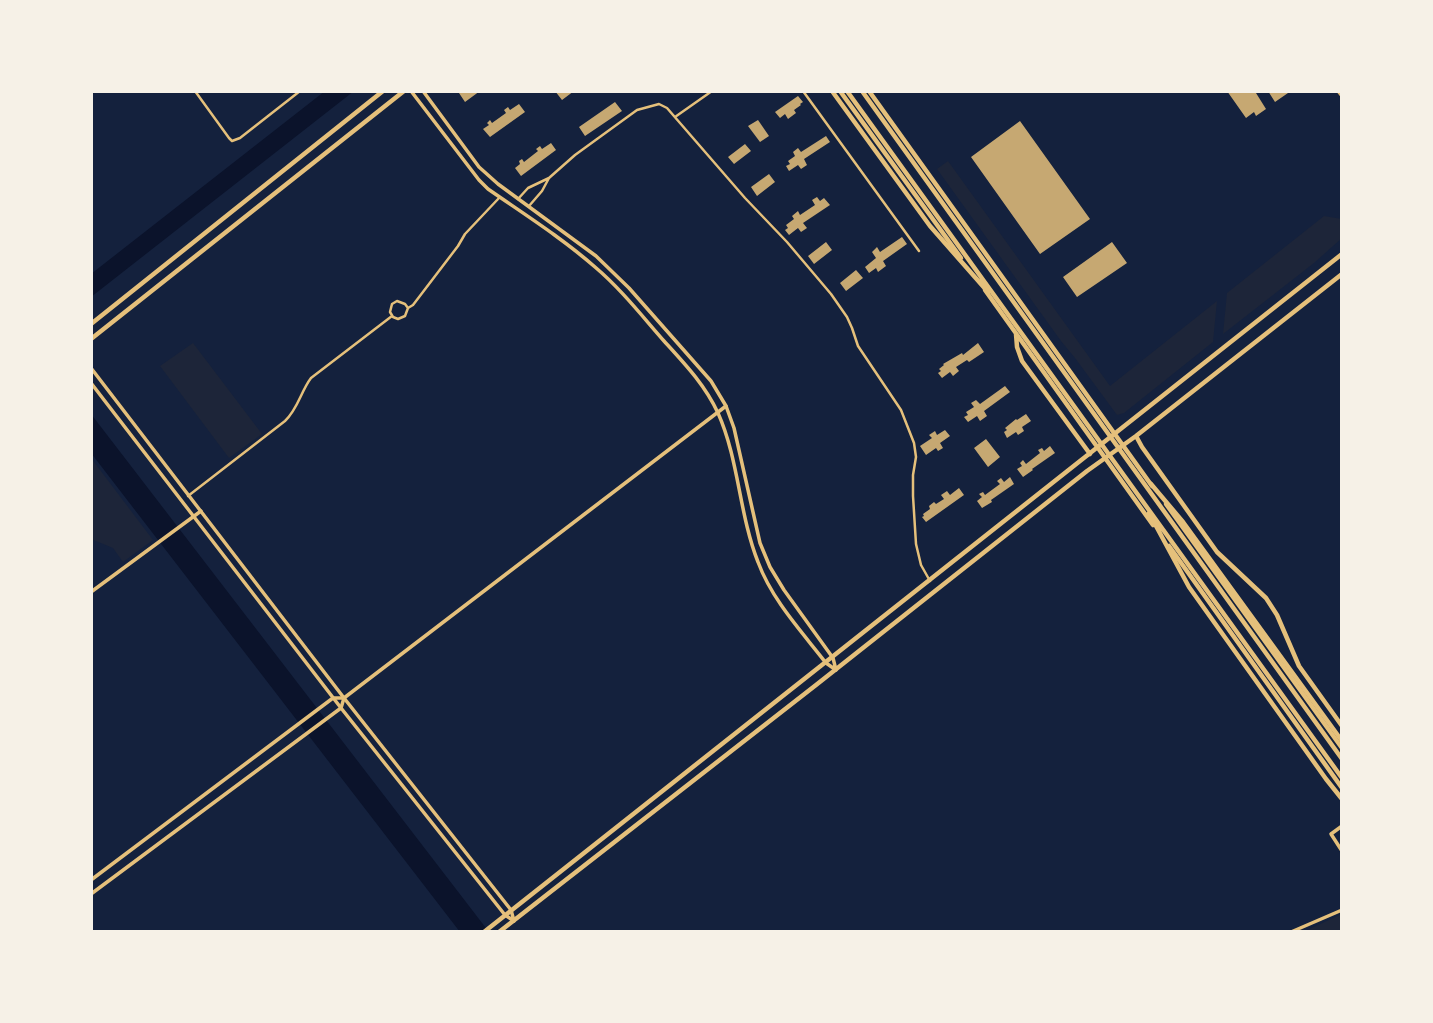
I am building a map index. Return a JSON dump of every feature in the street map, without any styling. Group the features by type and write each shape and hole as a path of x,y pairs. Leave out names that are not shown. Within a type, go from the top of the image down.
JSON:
{"main road":[{"path":"91,324 383,91"},
{"path":"91,339 404,91"},
{"path":"411,91 469,169 488,188 595,267 704,387 724,430 757,562 776,596 826,663 836,670"},
{"path":"423,91 479,167 596,256 629,288 711,381 726,406 734,428 760,543 770,567 833,658 836,670"},
{"path":"832,91 930,226 1005,311"},
{"path":"841,91 1342,788"},
{"path":"847,91 1342,778"},
{"path":"862,91 1342,760"},
{"path":"869,91 1342,748"},
{"path":"1338,91 1342,96"},
{"path":"484,932 1342,254"},
{"path":"499,932 1342,274"},
{"path":"1016,333 1022,361 1090,454"},
{"path":"91,368 344,698 511,910 514,920"},
{"path":"91,383 333,698 505,915 514,920"},
{"path":"91,894 341,708 344,698 726,406"},
{"path":"1136,436 1217,552 1261,592 1271,606 1299,666 1342,726"},
{"path":"1151,484 1183,522 1342,741"},
{"path":"1138,495 1189,587 1342,799"},
{"path":"91,592 201,511"},
{"path":"91,880 333,698 344,698"},
{"path":"1342,826 1331,834 1342,851"},
{"path":"1291,932 1342,910"}],"street":[{"path":"195,91 232,141 240,138 300,91"},
{"path":"287,91 292,97"},
{"path":"675,117 712,91"},
{"path":"803,91 919,251"},
{"path":"518,199 637,110 659,104 667,108 831,295 847,317 858,346 901,411 914,443 916,457 913,475 916,544 921,565 930,581"},
{"path":"528,206 542,191 549,178"},
{"path":"408,309 402,302 394,302 390,309 392,316 398,319 407,314 408,309 451,256 465,234 500,197"},
{"path":"188,496 285,421 312,378 392,316"}],"shaded area":[{"path":"325,91 354,91 91,297 91,274"},
{"path":"948,161 1110,386 1217,301 1213,342 1124,413 1117,415 937,169"},
{"path":"1324,216 1342,219 1342,238 1223,334 1227,293"},
{"path":"193,343 262,434 229,458 160,366"},
{"path":"91,414 489,932 460,932 91,453"},
{"path":"91,458 153,540 123,562 113,548 91,539"},
{"path":"1342,914 1342,932 1303,932"}],"building":[{"path":"480,91 465,102 459,93"},
{"path":"555,91 574,91 562,100"},
{"path":"1227,91 1259,91 1256,93 1266,109 1256,116 1254,112 1246,118"},
{"path":"1268,91 1287,91 1288,93 1275,102"},
{"path":"798,96 803,102 794,110 796,113 788,119 785,114 780,118 775,112"},
{"path":"615,102 622,111 585,136 579,127"},
{"path":"519,104 525,112 490,137 483,129 489,125 487,123 490,120 492,123 506,113 504,110 508,107 510,110"},
{"path":"758,120 769,136 760,142 748,126"},
{"path":"1020,121 1090,219 1040,254 971,157"},
{"path":"826,136 830,142 804,159 807,165 801,169 798,165 789,171 786,166 795,156 793,152 798,148 801,152"},
{"path":"551,143 556,150 521,176 515,168 520,164 519,161 522,159 524,162 538,151 536,149 540,146 542,149"},
{"path":"745,144 751,151 734,164 728,157"},
{"path":"769,174 775,182 757,196 751,187"},
{"path":"817,197 820,201 824,198 830,205 803,223 807,228 801,232 798,228 789,235 785,230 788,228 786,225 794,219 792,216 798,211 800,215 815,205 812,200"},
{"path":"902,237 907,244 883,261 886,266 878,272 876,268 869,273 865,267 876,258 872,252 877,247 880,252"},
{"path":"826,242 832,250 814,264 808,256"},
{"path":"1112,242 1127,263 1077,297 1063,277"},
{"path":"856,270 863,278 846,291 840,283"},
{"path":"978,343 984,352 956,367 959,371 953,376 950,372 942,378 938,373 943,364 962,353 963,355"},
{"path":"1005,386 1010,392 984,411 987,416 980,421 977,416 968,422 964,417 968,415 966,412 974,407 971,403 976,400 980,404"},
{"path":"1026,414 1031,421 1022,427 1024,431 1018,435 1016,432 1007,438 1005,428"},
{"path":"945,430 950,436 940,443 943,448 938,451 936,448 926,455 920,446 932,438 929,435 935,431 937,435"},
{"path":"986,439 1000,457 988,467 974,448"},
{"path":"1050,446 1055,453 1023,477 1017,469 1022,466 1020,463 1023,460 1026,464 1040,453 1038,450 1042,448 1044,451"},
{"path":"1010,477 1014,484 982,508 977,501 982,497 979,494 983,492 985,495 1000,484 997,481 1001,478 1004,482"},
{"path":"959,488 964,495 926,522 922,517 930,509 929,506 944,499 941,495 947,491 950,495"}]}
